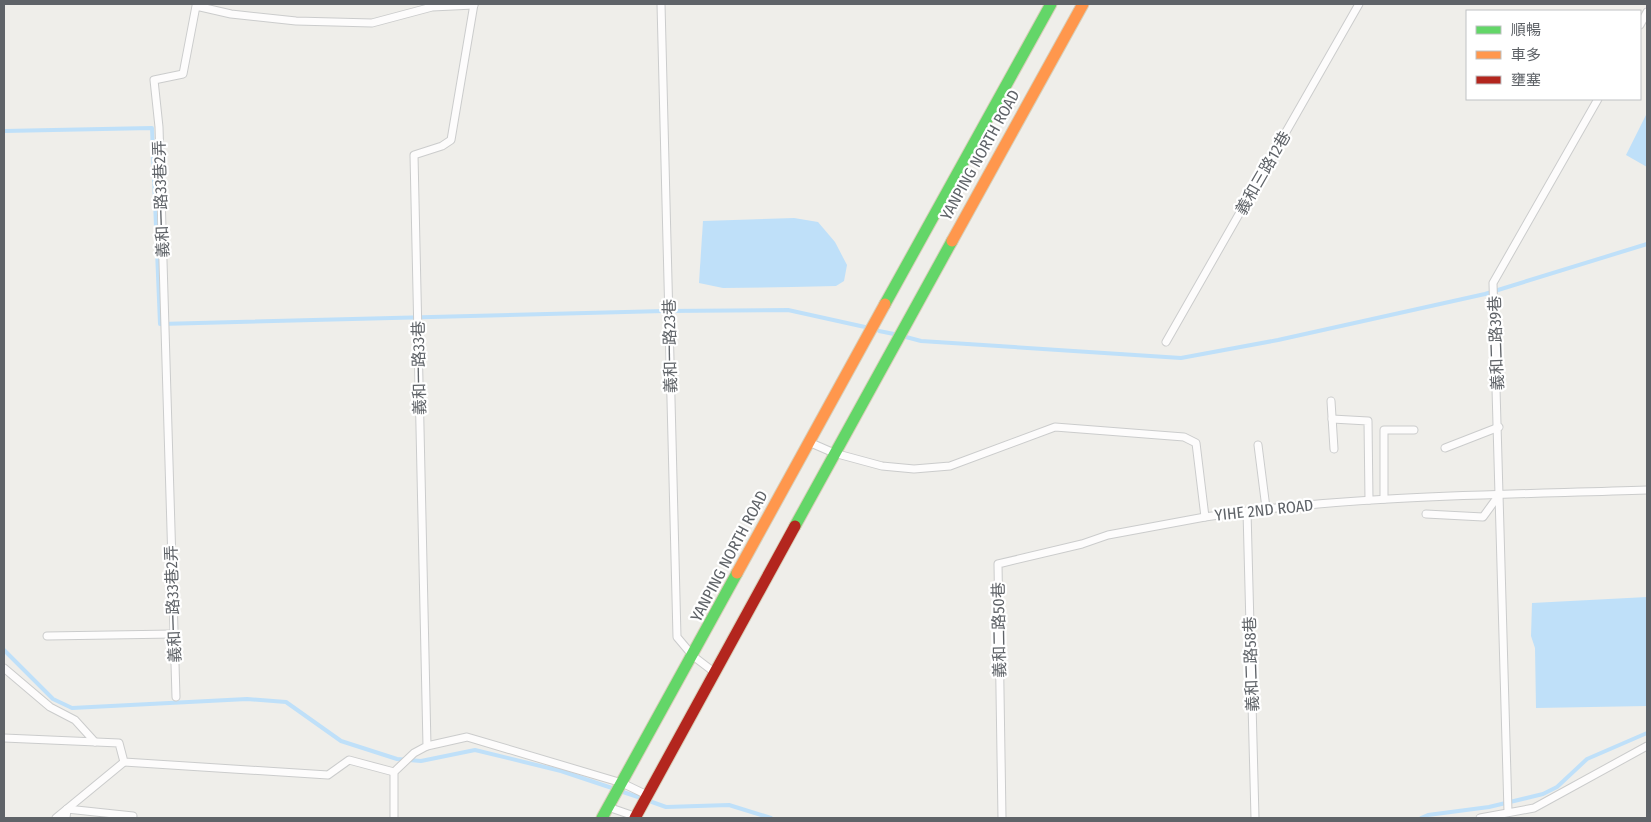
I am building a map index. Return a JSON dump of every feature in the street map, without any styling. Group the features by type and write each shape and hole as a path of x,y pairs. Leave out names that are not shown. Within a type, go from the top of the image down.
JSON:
{"main road":[{"name":"YANPING NORTH ROAD","path":"602,818 1051,4"},
{"name":"YANPING NORTH ROAD","path":"834,453 1082,4"},
{"path":"639,818 647,795 834,453"}],"lane":[{"name":"義和一路23巷","path":"661,4 677,637 693,656 714,672"},
{"name":"義和三路12巷","path":"1166,342 1359,4"},
{"name":"義和一路33巷2弄","path":"176,697 159,127 154,80 182,74 196,6 231,14 296,21 372,23 432,8 474,5"},
{"name":"義和一路33巷","path":"426,746 414,155 442,146 451,140 474,5"},
{"path":"1641,23 1647,12"},
{"name":"義和二路39巷","path":"1508,809 1494,283 1597,100"},
{"path":"1331,401 1334,449"},
{"path":"1332,420 1368,421 1369,500"},
{"name":"YIHE 2ND ROAD","path":"808,442 834,453 882,466 914,469 950,466 1055,427 1184,437 1196,443 1205,517 1266,508 1384,499 1647,490"},
{"path":"1445,448 1499,428"},
{"path":"1384,499 1384,430 1414,430"},
{"path":"1258,445 1266,508"},
{"path":"1426,514 1484,517 1499,495"},
{"name":"義和二路58巷","path":"1247,510 1255,818"},
{"name":"義和二路50巷","path":"1002,818 998,564 1082,544 1108,535 1205,517"},
{"path":"47,636 174,634"},
{"path":"4,668 50,707 75,720 95,742"},
{"path":"394,818 394,772 402,763 426,746 467,737 622,783 647,795"},
{"path":"4,738 119,743 124,762"},
{"path":"1480,818 1508,809 1534,808 1647,746"},
{"path":"56,818 124,762 328,775 349,760 394,772"},
{"path":"608,808 639,818"},
{"path":"67,809 133,816"},
{"path":"66,818 67,809"}],"water":[{"path":"1647,113 1647,167 1626,155"},
{"path":"794,218 818,222 835,242 847,265 844,281 836,286 723,288 699,283 703,221"},
{"path":"1647,597 1647,706 1536,708 1535,648 1531,636 1532,603"}],"waterway":[{"path":"4,131 152,128 160,324 664,311 788,310 865,327"},
{"path":"906,337 921,341 1181,358 1278,340 1485,294 1647,244"},
{"path":"879,331 894,334"},
{"path":"4,650 53,699 72,708 247,699 286,702 341,741 397,759 421,761 475,750 561,771 612,788"},
{"path":"1421,818 1428,815 1489,807 1543,794 1557,787 1587,759 1647,733"},
{"path":"623,792 638,797"},
{"path":"652,802 666,807 729,805 771,818"}],"traffic: fast":[{"path":"885,304 1051,4"},
{"path":"795,526 952,241"},
{"path":"602,818 737,573"}],"traffic: slow":[{"path":"952,241 1083,4"},
{"path":"737,573 885,304"}],"traffic: jam":[{"path":"635,818 795,526"}]}
